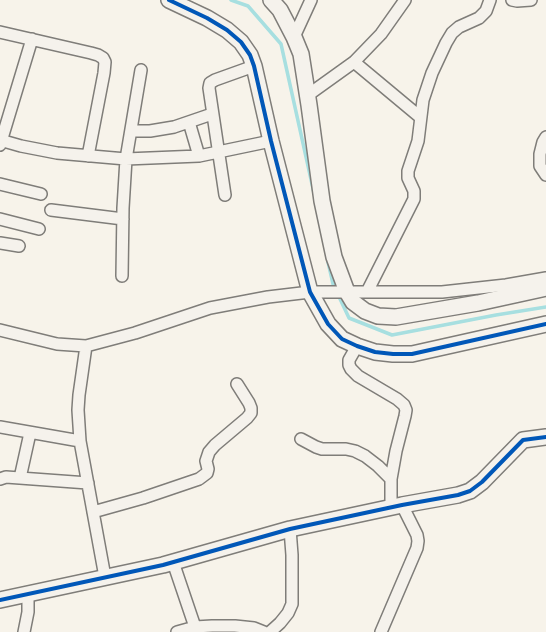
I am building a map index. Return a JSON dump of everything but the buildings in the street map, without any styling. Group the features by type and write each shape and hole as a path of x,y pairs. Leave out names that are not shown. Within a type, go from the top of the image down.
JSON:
{"street":[{"path":"168,0 207,18 227,30 241,42 250,55 254,66 271,141 313,292 328,324 342,339 375,352 412,354 546,324"},
{"path":"271,0 280,10 294,36 301,54 322,201 334,257 346,292 354,302 365,311 378,316 396,317 478,303 546,288"},
{"path":"294,36 311,0"},
{"path":"308,95 354,62 381,34 405,0"},
{"path":"367,292 414,199 414,191 408,178 408,171 418,141 423,100 432,73 452,33 459,27 479,18 486,11 490,0"},
{"path":"512,0 531,0"},
{"path":"0,32 98,55 103,58 105,62 104,73 88,156"},
{"path":"32,39 0,142 57,153 126,159 199,156 271,141"},
{"path":"354,62 420,117"},
{"path":"226,196 208,88 210,83 215,80 254,66"},
{"path":"122,276 122,218 126,159 141,70"},
{"path":"131,131 150,131 174,128 212,114"},
{"path":"189,122 199,156"},
{"path":"546,137 540,154 540,166 546,175"},
{"path":"0,184 41,194"},
{"path":"52,210 122,218"},
{"path":"0,219 39,229"},
{"path":"0,243 19,246"},
{"path":"0,330 57,344 86,346 135,333 210,308 268,297 313,292 442,292 506,285 546,278"},
{"path":"86,346 78,402 80,441 105,577"},
{"path":"357,346 349,360 350,369 358,376 397,399 404,405 406,410 391,479 397,506 418,535 417,548 382,632"},
{"path":"93,512 144,498 199,478 207,473 208,469 206,461 209,452 251,413 249,403 237,384"},
{"path":"0,427 80,441"},
{"path":"20,478 30,432"},
{"path":"0,600 173,562 290,529 397,506 458,495 470,490 482,482 523,440 546,437"},
{"path":"301,439 322,449 355,451 378,466 391,479"},
{"path":"0,479 6,477 88,483"},
{"path":"270,632 288,613 292,604 290,529"},
{"path":"173,562 197,629"},
{"path":"24,632 28,612 28,595"},
{"path":"177,632 235,626 254,628 264,632"}],"waterway":[{"path":"231,0 248,6 281,44 314,193"},
{"path":"328,262 333,284 349,318 392,335 546,307"}],"cycle path":[{"path":"169,0 207,18 227,30 241,42 250,55 310,292 328,324 342,339 375,352 412,354 546,324"},
{"path":"0,600 163,565 290,529 402,505 458,495 470,491 482,482 523,440 546,437"}]}
